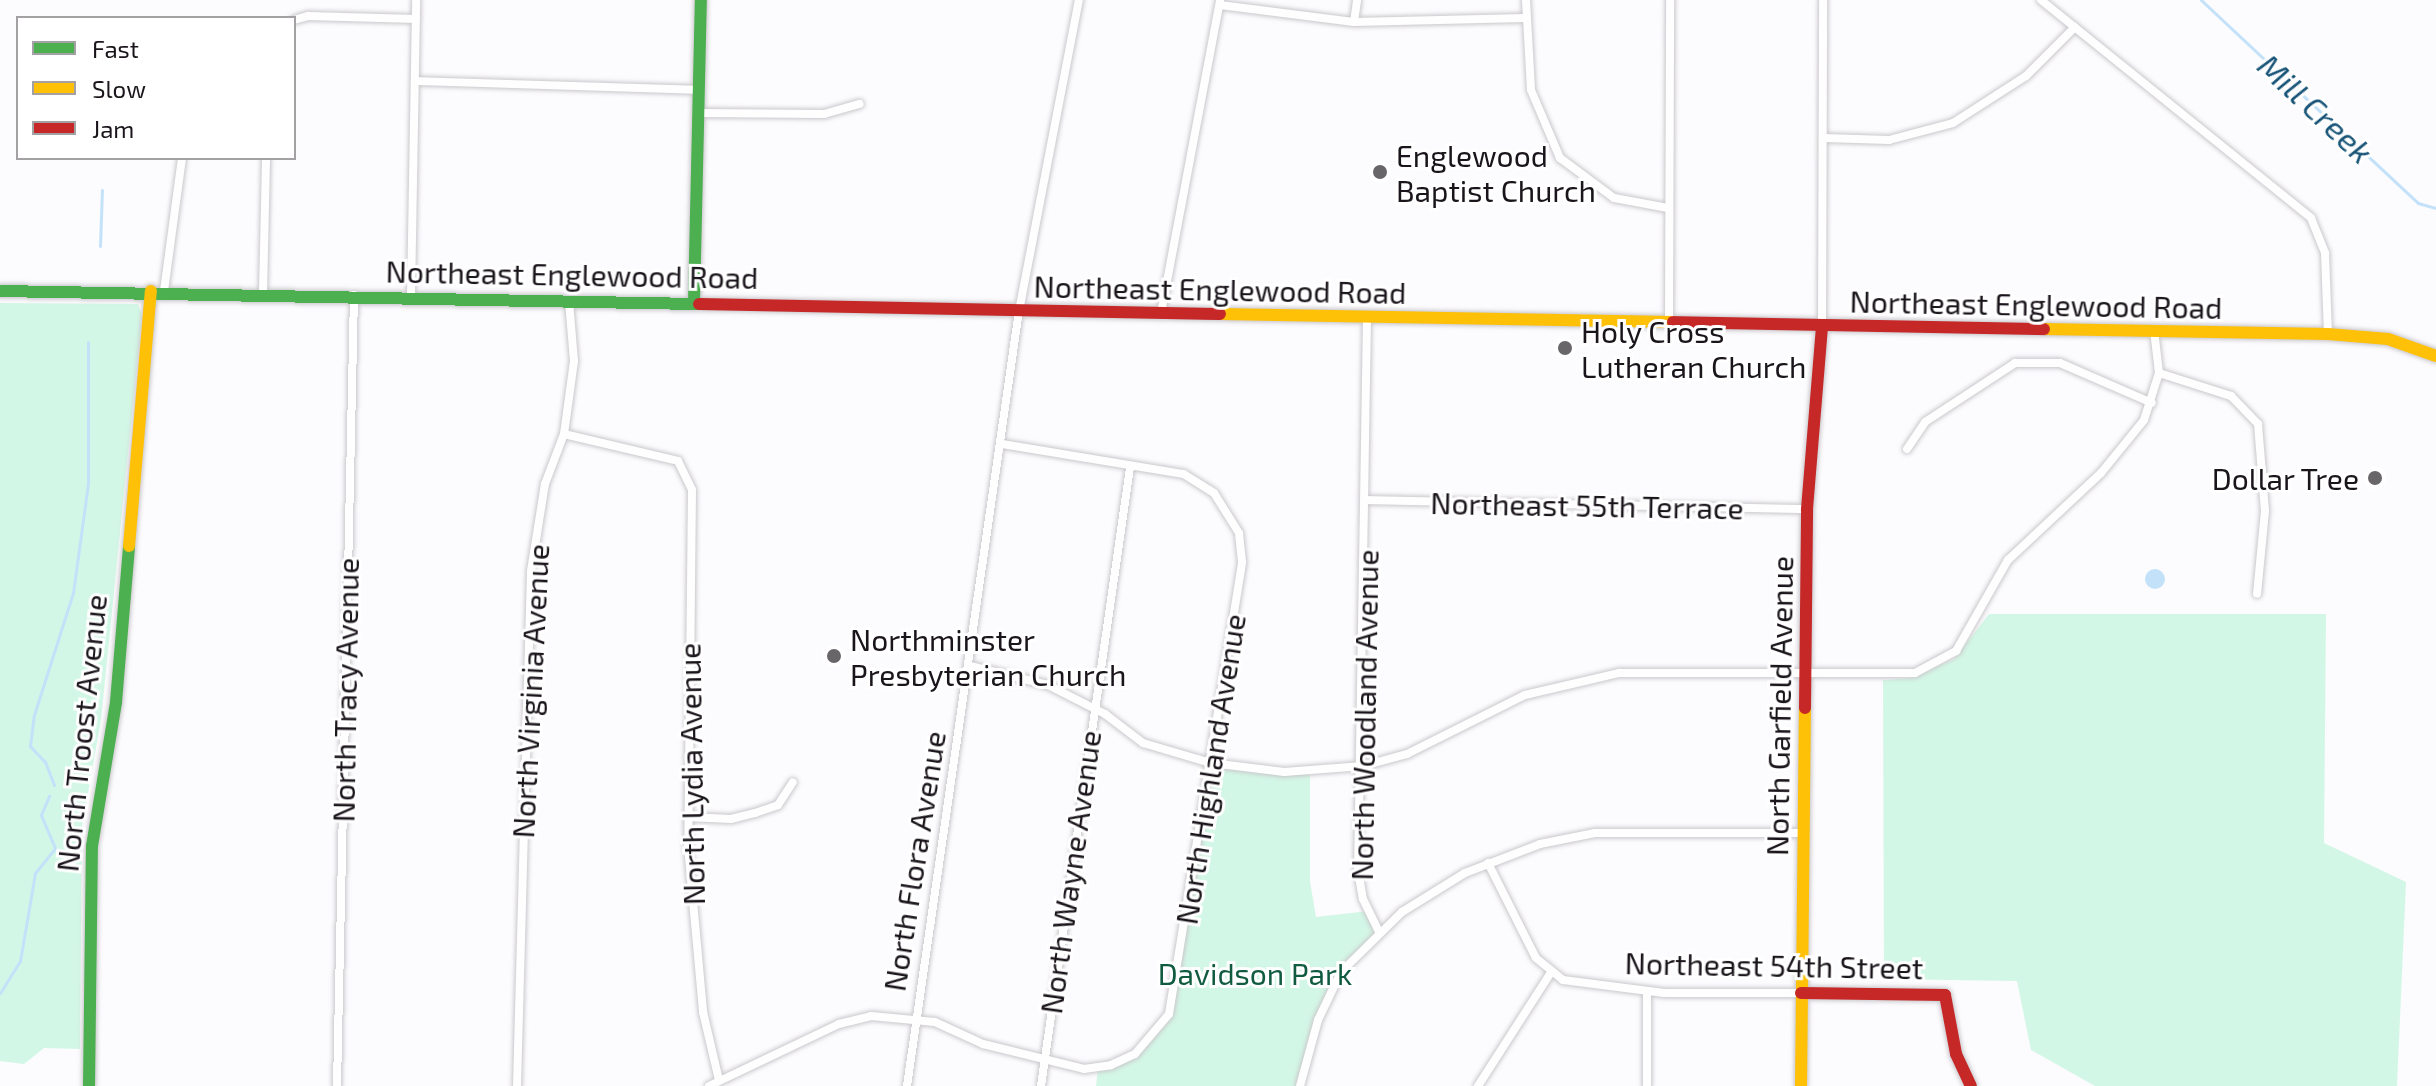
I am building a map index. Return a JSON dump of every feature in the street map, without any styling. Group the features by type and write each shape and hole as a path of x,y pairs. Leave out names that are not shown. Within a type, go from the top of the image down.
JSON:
{"main road":[{"path":"694,302 701,0"},
{"name":"Northeast Englewood Road","path":"0,291 157,291 1669,324 2328,334 2388,339 2436,356"},
{"name":"North Troost Avenue","path":"89,1086 92,846 116,702 157,291"},
{"name":"North Garfield Avenue","path":"1801,1086 1807,509 1822,327"},
{"name":"Northeast 54th Street","path":"1801,993 1945,995 1950,999 1956,1054 1971,1086"}],"street":[{"path":"411,296 416,0"},
{"path":"1019,311 1079,0"},
{"path":"1354,22 1357,0"},
{"path":"1526,0 1531,90 1560,158 1614,198 1668,208"},
{"path":"1669,324 1670,0"},
{"path":"1822,327 1823,0"},
{"path":"2041,0 2311,218 2325,253 2328,334"},
{"path":"1161,313 1220,2 1354,22 1525,18"},
{"path":"296,19 308,16 416,19"},
{"path":"1824,138 1889,140 1953,123 2026,76 2075,27"},
{"path":"415,81 699,90"},
{"path":"698,113 824,114 860,104"},
{"path":"157,291 182,160"},
{"path":"263,293 266,160"},
{"name":"North Tracy Avenue","path":"337,1086 354,295"},
{"name":"North Virginia Avenue","path":"517,1086 531,571 545,484 564,434 576,343 569,301"},
{"name":"North Flora Avenue","path":"907,1086 1019,311"},
{"name":"North Woodland Avenue","path":"1367,318 1363,766 1358,871 1363,899 1379,932"},
{"path":"970,666 1023,677 1093,707 1143,743 1211,763 1284,772 1363,766 1443,739 1525,695 1594,677 1636,672 1805,676 1915,673 1951,655 2008,560 2116,457 2152,403 2159,373 2154,330"},
{"path":"1907,449 1925,422 2015,363 2060,363 2152,403"},
{"path":"2159,373 2231,396 2258,424 2265,511 2257,594"},
{"name":"North Lydia Avenue","path":"564,434 671,459 684,468 692,490 687,817 697,962 719,1080"},
{"path":"1001,444 1130,468"},
{"name":"North Highland Avenue","path":"709,1086 852,1020 916,1019 948,1025 983,1044 1084,1069 1111,1065 1135,1054 1162,1026 1176,989 1242,562 1234,520 1214,493 1193,478 1172,470 1130,468"},
{"name":"North Wayne Avenue","path":"1041,1086 1093,707 1130,468"},
{"name":"Northeast 55th Terrace","path":"1367,500 1807,509"},
{"path":"687,817 731,819 755,813 778,805 793,782"},
{"path":"1300,1086 1326,1001 1341,972 1379,932 1422,898 1488,863 1540,844 1595,833 1803,833"},
{"path":"1478,1086 1550,974 1536,958 1488,863"},
{"name":"Northeast 54th Street","path":"1550,974 1569,982 1647,991 1801,993"},
{"path":"1647,991 1647,1086"}],"green space":[{"path":"0,303 138,304 142,315 101,720 82,826 80,1049 44,1048 24,1064 0,1061"},
{"path":"1989,614 2326,614 2324,843 2406,882 2397,1086 2095,1086 2031,1050 2017,981 1884,979 1883,680 1911,678 1954,659"},
{"name":"Davidson Park","path":"1211,763 1310,771 1310,882 1316,917 1369,911 1379,932 1326,1001 1300,1086 1096,1086 1098,1068 1123,1060 1162,1026 1178,976"}],"water":[{"path":"2155,569 2162,572 2165,579 2162,586 2155,589 2148,586 2145,579 2148,572"}],"waterway":[{"name":"Mill Creek","path":"2201,0 2418,203 2436,208"},
{"path":"100,246 102,190"},
{"path":"54,785 45,762 30,746 34,715 73,593 88,483 88,342"},
{"path":"0,993 20,961 35,873 55,848 41,815 49,796"}],"traffic: fast":[{"path":"694,302 701,0"},
{"path":"0,291 699,304"},
{"path":"89,1086 92,846 116,702 129,546"}],"traffic: slow":[{"path":"129,546 151,291"},
{"path":"1220,314 1673,322"},
{"path":"2044,329 2328,334 2388,339 2436,356"},
{"path":"1801,1086 1805,708"}],"traffic: jam":[{"path":"699,304 1220,314"},
{"path":"1673,322 2044,329"},
{"path":"1805,708 1807,509 1822,327"},
{"path":"1801,993 1945,995 1956,1054 1971,1086"}],"place":[{"name":"Englewood Baptist Church","path":"1380,172"},
{"name":"Holy Cross Lutheran Church","path":"1565,348"},
{"name":"Dollar Tree","path":"2375,478"},
{"name":"Northminster Presbyterian Church","path":"834,656"}]}
